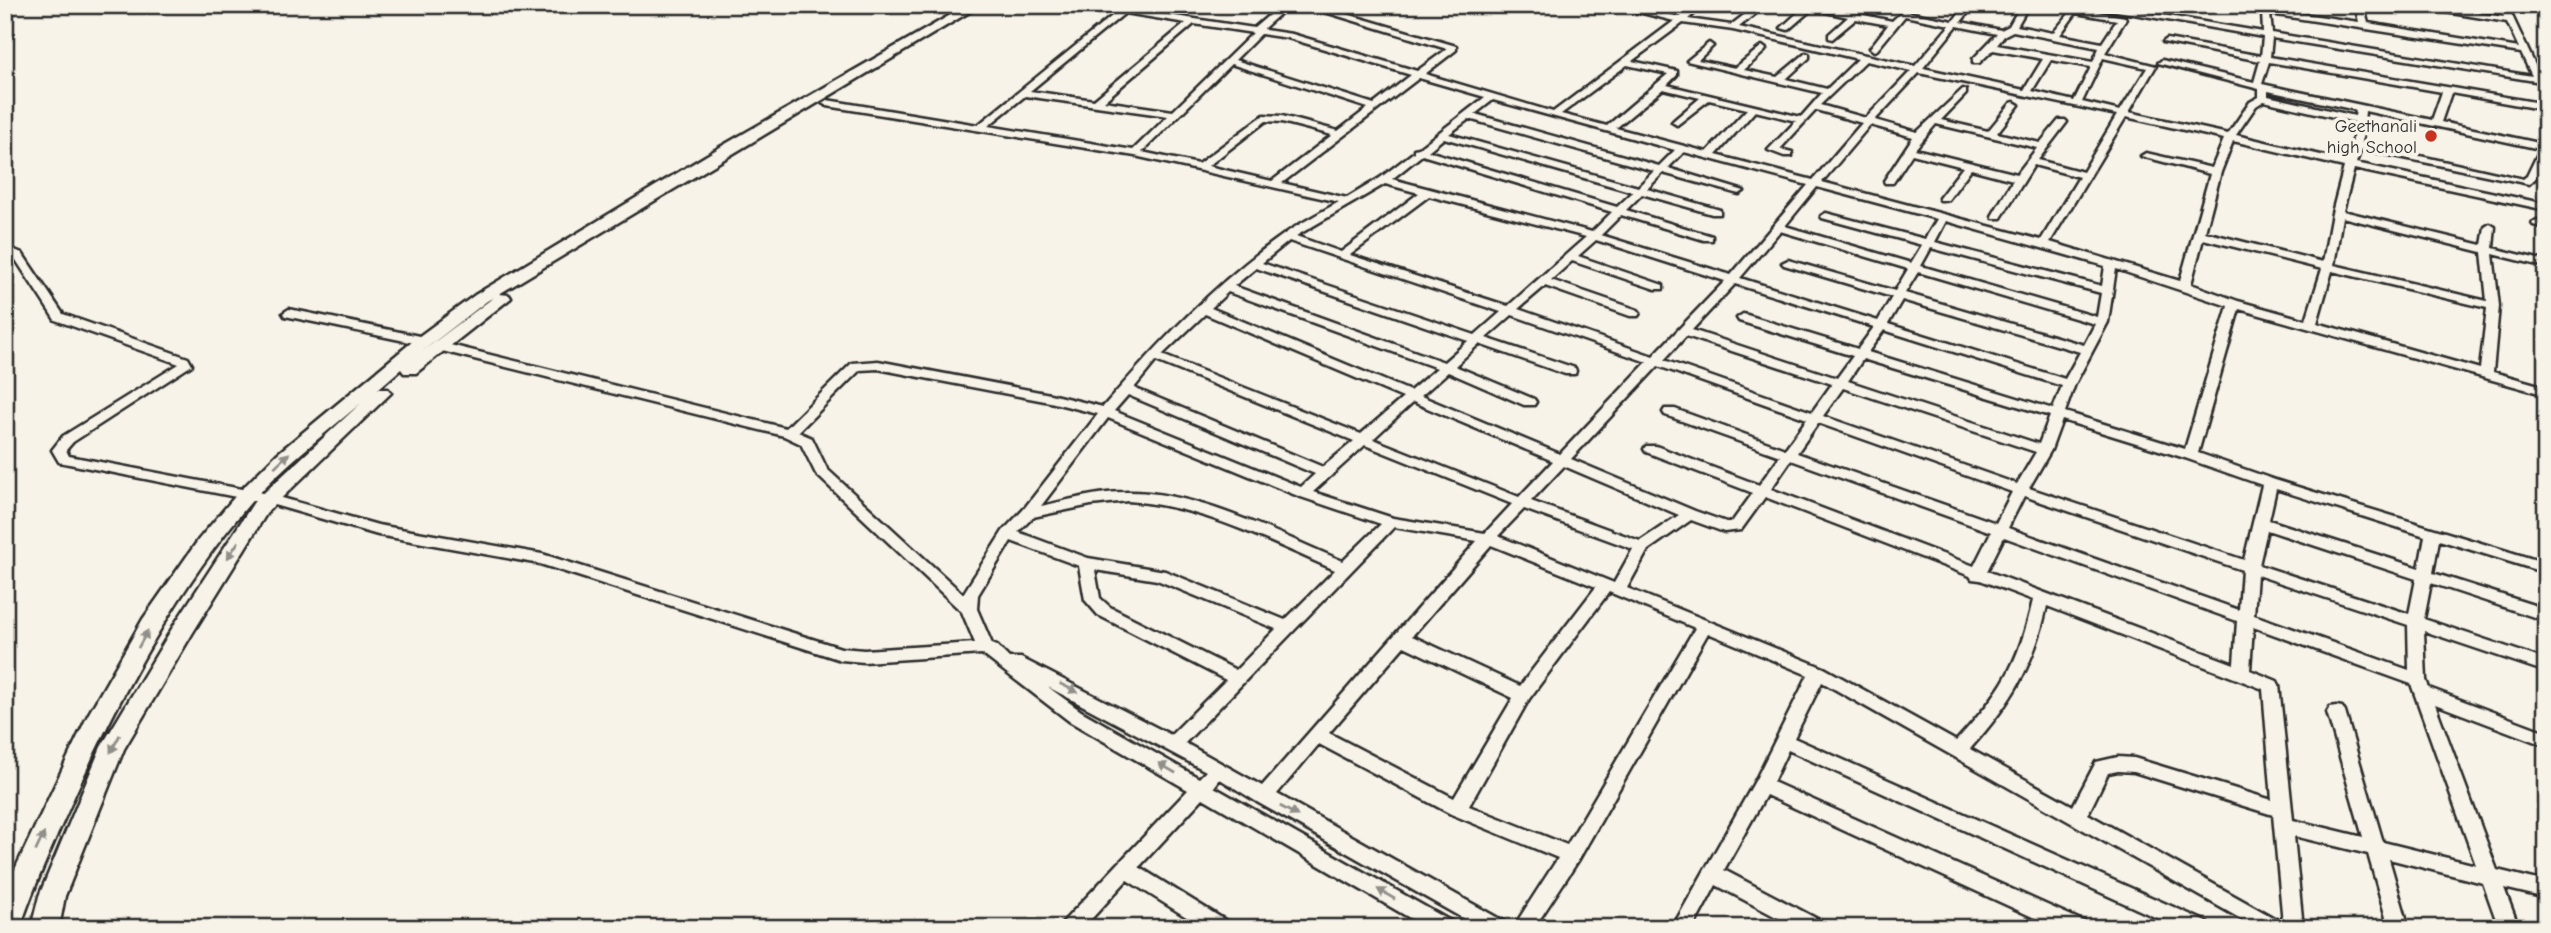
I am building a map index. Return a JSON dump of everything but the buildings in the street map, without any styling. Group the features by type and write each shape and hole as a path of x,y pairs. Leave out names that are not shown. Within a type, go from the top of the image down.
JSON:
{"street":[{"path":"45,928 52,896 113,747 184,628 268,499 481,298 976,5"},
{"path":"6,928 20,884 100,715 140,643 206,544 245,497 284,458 431,343 520,286 994,5"},
{"path":"1086,5 1259,30 1554,115 2044,244 2111,266 2185,285 2234,304 2546,391"},
{"path":"1135,153 1286,5"},
{"path":"1275,183 1453,46 1306,5"},
{"path":"1615,5 1644,8 1681,20 1733,28 2546,206"},
{"path":"1554,115 1701,5"},
{"path":"1733,28 1762,5"},
{"path":"1874,48 1911,5"},
{"path":"1263,797 1488,538 1524,504 1819,183 1868,122 1958,24 1970,5"},
{"path":"2012,29 2025,5"},
{"path":"2087,5 2542,81"},
{"path":"2228,5 2266,8 2524,51"},
{"path":"2359,5 2364,25"},
{"path":"2406,5 2509,20"},
{"path":"2167,42 2446,92 2546,106 2542,81 2524,51 2503,5"},
{"path":"1785,28 1807,6 1894,24"},
{"path":"2185,285 2216,172 2230,137 2262,90 2269,37 2266,8"},
{"path":"981,127 1121,9"},
{"path":"2054,36 2074,10 2122,19 2100,55 2077,104"},
{"path":"1903,13 2002,33"},
{"path":"1832,36 1854,16"},
{"path":"1096,103 1194,20"},
{"path":"2044,244 2157,65 2178,22"},
{"path":"1976,61 2002,33 2012,29 2054,36 2100,55"},
{"path":"1630,59 1682,68 1710,46"},
{"path":"1991,47 2049,56 2100,55 2157,65 2262,90 2359,120"},
{"path":"1737,71 1762,49"},
{"path":"2026,93 2049,56"},
{"path":"1779,80 1806,57"},
{"path":"1788,154 1773,150 1864,58"},
{"path":"1609,129 1674,73 1630,59"},
{"path":"1230,61 1374,107"},
{"path":"1690,61 1828,92"},
{"path":"1661,86 1803,120"},
{"path":"2262,90 2361,106 2545,147"},
{"path":"1889,181 1919,136 1963,92"},
{"path":"2436,123 2446,92"},
{"path":"1023,93 1175,114"},
{"path":"968,609 970,595 1008,534 1028,513 1105,412 1154,356 1226,287 1287,237 1384,180 1491,97"},
{"path":"1677,122 1707,97"},
{"path":"827,103 1135,153 1348,201"},
{"path":"1992,135 2014,104"},
{"path":"1814,106 1919,136"},
{"path":"2310,326 2328,267 2337,213 2357,145 2361,106"},
{"path":"1709,156 1753,108"},
{"path":"2357,145 2525,182 2531,178 2545,147 2546,114"},
{"path":"1466,115 1739,191"},
{"path":"1201,167 1264,118 1282,119 1339,134"},
{"path":"1934,121 2043,147"},
{"path":"1997,216 2018,178 2062,122"},
{"path":"1442,135 1716,212"},
{"path":"1303,493 1322,472 1412,399 1510,308 1594,236 1664,170 1682,149"},
{"path":"1909,150 2018,178"},
{"path":"1418,151 1708,238"},
{"path":"2146,156 2216,172"},
{"path":"2032,162 2087,176"},
{"path":"1944,198 1969,165"},
{"path":"1384,180 1594,236 2069,384"},
{"path":"1342,256 1427,192"},
{"path":"2337,213 2546,264"},
{"path":"1826,216 2107,291"},
{"path":"1203,309 1412,399 1731,529 1882,324 1916,269 1942,219"},
{"path":"1777,227 2102,321"},
{"path":"2486,375 2493,306 2487,250 2490,227"},
{"path":"2198,234 2493,306"},
{"path":"1287,237 1510,308 1653,362 2020,490 2250,569 2416,620 2546,666"},
{"path":"5,249 18,255 59,317 184,361 186,365 68,439 60,446 59,455 71,461 245,497 268,499 366,527 542,559 841,654 864,656 985,648 1174,744 1263,797 1498,928"},
{"path":"1570,257 1658,287"},
{"path":"1788,262 2087,350"},
{"path":"1255,264 1570,371"},
{"path":"1978,575 2020,490 2044,450 2055,415 2102,321 2111,266"},
{"path":"1542,281 1634,313"},
{"path":"1226,287 1447,368 1529,402"},
{"path":"2190,455 2234,304"},
{"path":"289,313 431,343 789,433 807,441 821,471 968,609 985,648 1075,716 1445,928"},
{"path":"1743,318 2546,568"},
{"path":"1683,331 2044,450"},
{"path":"1154,356 1524,504 1642,547"},
{"path":"789,433 856,366 865,364 1050,398 1105,412 1303,493 1391,522 1488,538 1818,672 2275,928"},
{"path":"1126,389 1322,472"},
{"path":"1670,411 2244,620 2420,686 2546,739"},
{"path":"1651,449 2271,685 2293,928"},
{"path":"2241,674 2250,569 2270,483"},
{"path":"1028,513 1115,497 1163,500 1198,510 1345,568"},
{"path":"1458,809 1523,695 1642,547 1690,514"},
{"path":"1174,744 1391,522"},
{"path":"2262,523 2546,615"},
{"path":"1008,534 1086,563 1153,572 1287,627"},
{"path":"2433,534 2416,620 2420,686 2509,928"},
{"path":"1086,563 1093,600 1104,611 1239,679"},
{"path":"1958,750 2004,700 2022,668 2041,598"},
{"path":"1523,928 1571,855 1704,626"},
{"path":"1403,639 1523,695"},
{"path":"1682,928 1762,785 1818,672"},
{"path":"2336,712 2399,928"},
{"path":"1317,735 1458,809 1571,855"},
{"path":"1784,741 2200,928"},
{"path":"2077,817 2102,767 2134,765 2375,848 2546,890"},
{"path":"1070,928 1218,770"},
{"path":"1762,785 2078,928"},
{"path":"1124,868 1221,928"},
{"path":"1713,874 1816,928"}],"place":[{"name":"Geethanali high School","path":"2431,136"}]}
